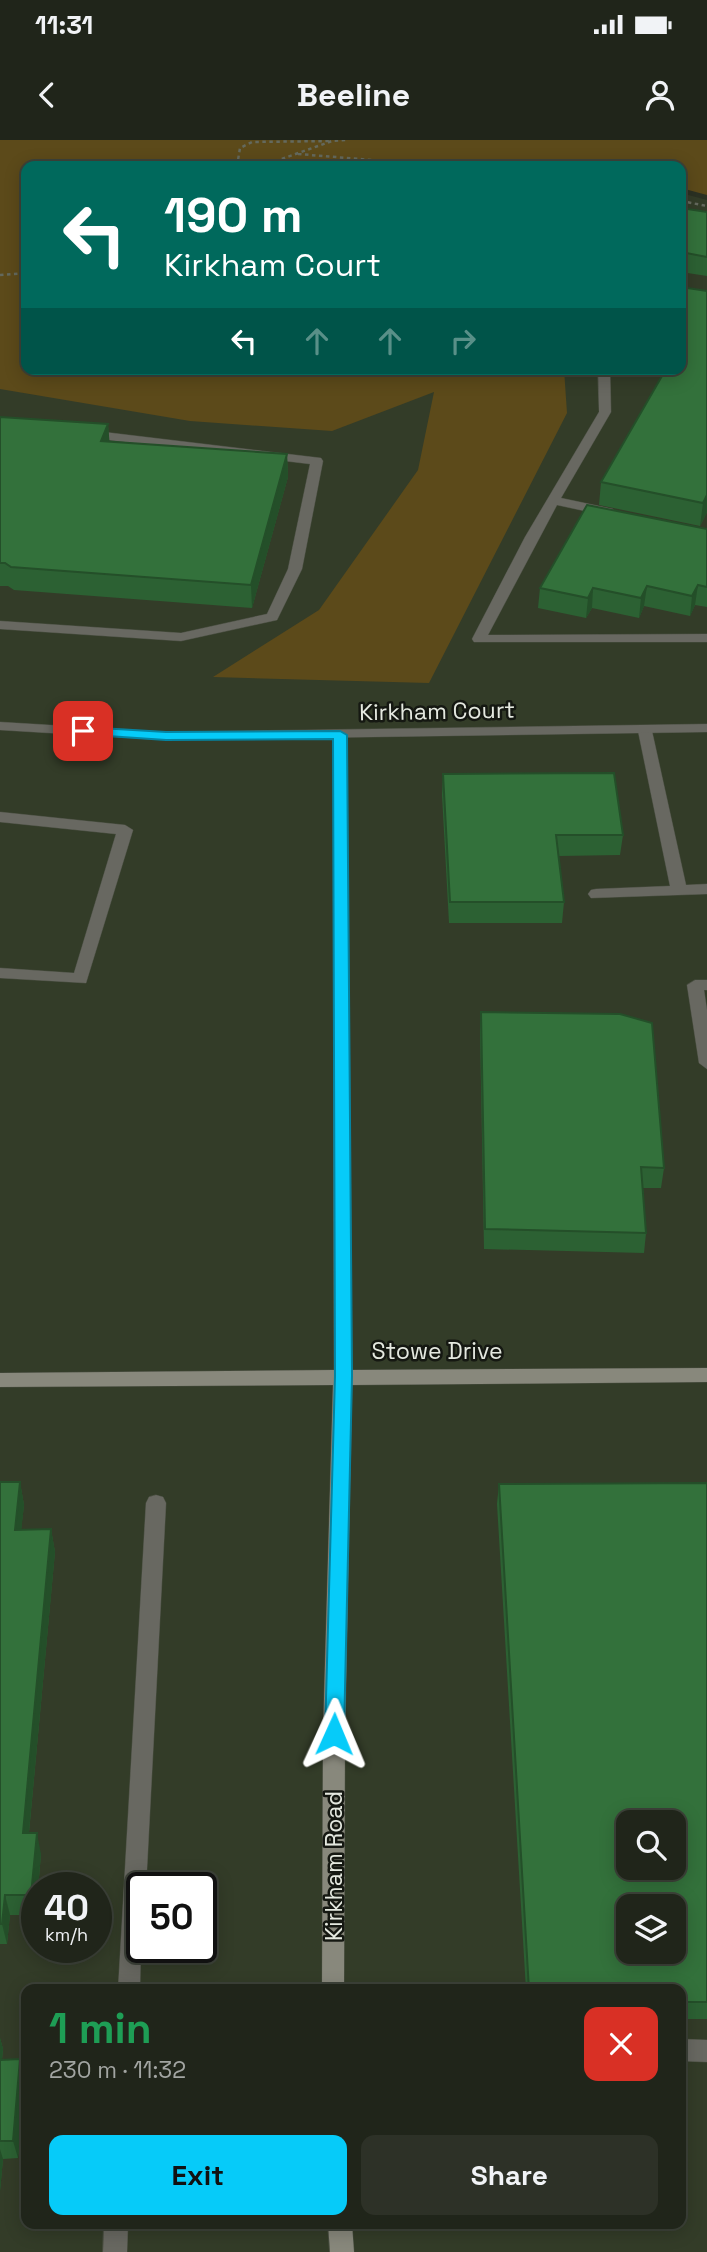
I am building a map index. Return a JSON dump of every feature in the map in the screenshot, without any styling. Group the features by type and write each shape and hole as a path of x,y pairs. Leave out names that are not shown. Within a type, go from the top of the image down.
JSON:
{"main road":[{"name":"Kirkham Road","path":"333,1984 334,1734 343,1376 340,735"},
{"name":"Stowe Drive","path":"0,1380 707,1375"},
{"path":"340,2229 342,2252"}],"street":[{"path":"604,375 605,412 553,500 479,639 707,638"},
{"path":"0,625 181,636 272,617 295,569 317,461 69,432"},
{"path":"553,500 617,513"},
{"name":"Kirkham Court","path":"0,726 166,736 645,732 707,728"},
{"path":"645,732 678,891"},
{"path":"0,817 125,830 80,979 0,973"},
{"path":"596,894 707,889"},
{"path":"707,985 695,985 707,1063"},
{"path":"129,1984 156,1503"},
{"path":"686,2050 707,2051"},
{"path":"115,2252 116,2229"}],"path":[{"path":"238,161 240,148 252,142 346,140"},
{"path":"277,161 332,141"},
{"path":"298,154 384,161"},
{"path":"686,202 707,206"},
{"path":"0,275 21,273"}],"shaded area":[{"path":"0,140 707,140 707,195 686,189 686,161 21,161 21,375 564,375 567,413 429,683 213,677 319,610 418,470 434,392 332,431 190,421 0,389"},
{"path":"686,194 707,200 707,2252 0,2252 0,304 21,356 21,375 686,375"}],"building":[{"path":"686,209 707,212 707,257 686,253"},
{"path":"686,288 707,291 707,495 703,503 601,482 663,375 686,375"},
{"path":"0,417 108,424 101,441 287,454 251,585 11,567 0,563"},
{"path":"587,505 707,529 707,587 698,585 692,596 647,586 641,598 593,588 588,598 540,588"},
{"path":"614,773 623,835 556,835 564,902 450,902 443,774"},
{"path":"481,1012 620,1014 652,1023 664,1168 641,1167 646,1233 485,1229"},
{"path":"0,1482 20,1482 15,1530 51,1529 23,1833 37,1833 33,1872 21,1872 21,1895 5,1895 0,1924"},
{"path":"707,1483 707,2002 686,2002 686,1984 529,1984 499,1484"},
{"path":"20,2059 13,2141 0,2141 0,2060"}],"route":[{"path":"83,731 166,736 340,735 343,1376 334,1734"}]}
